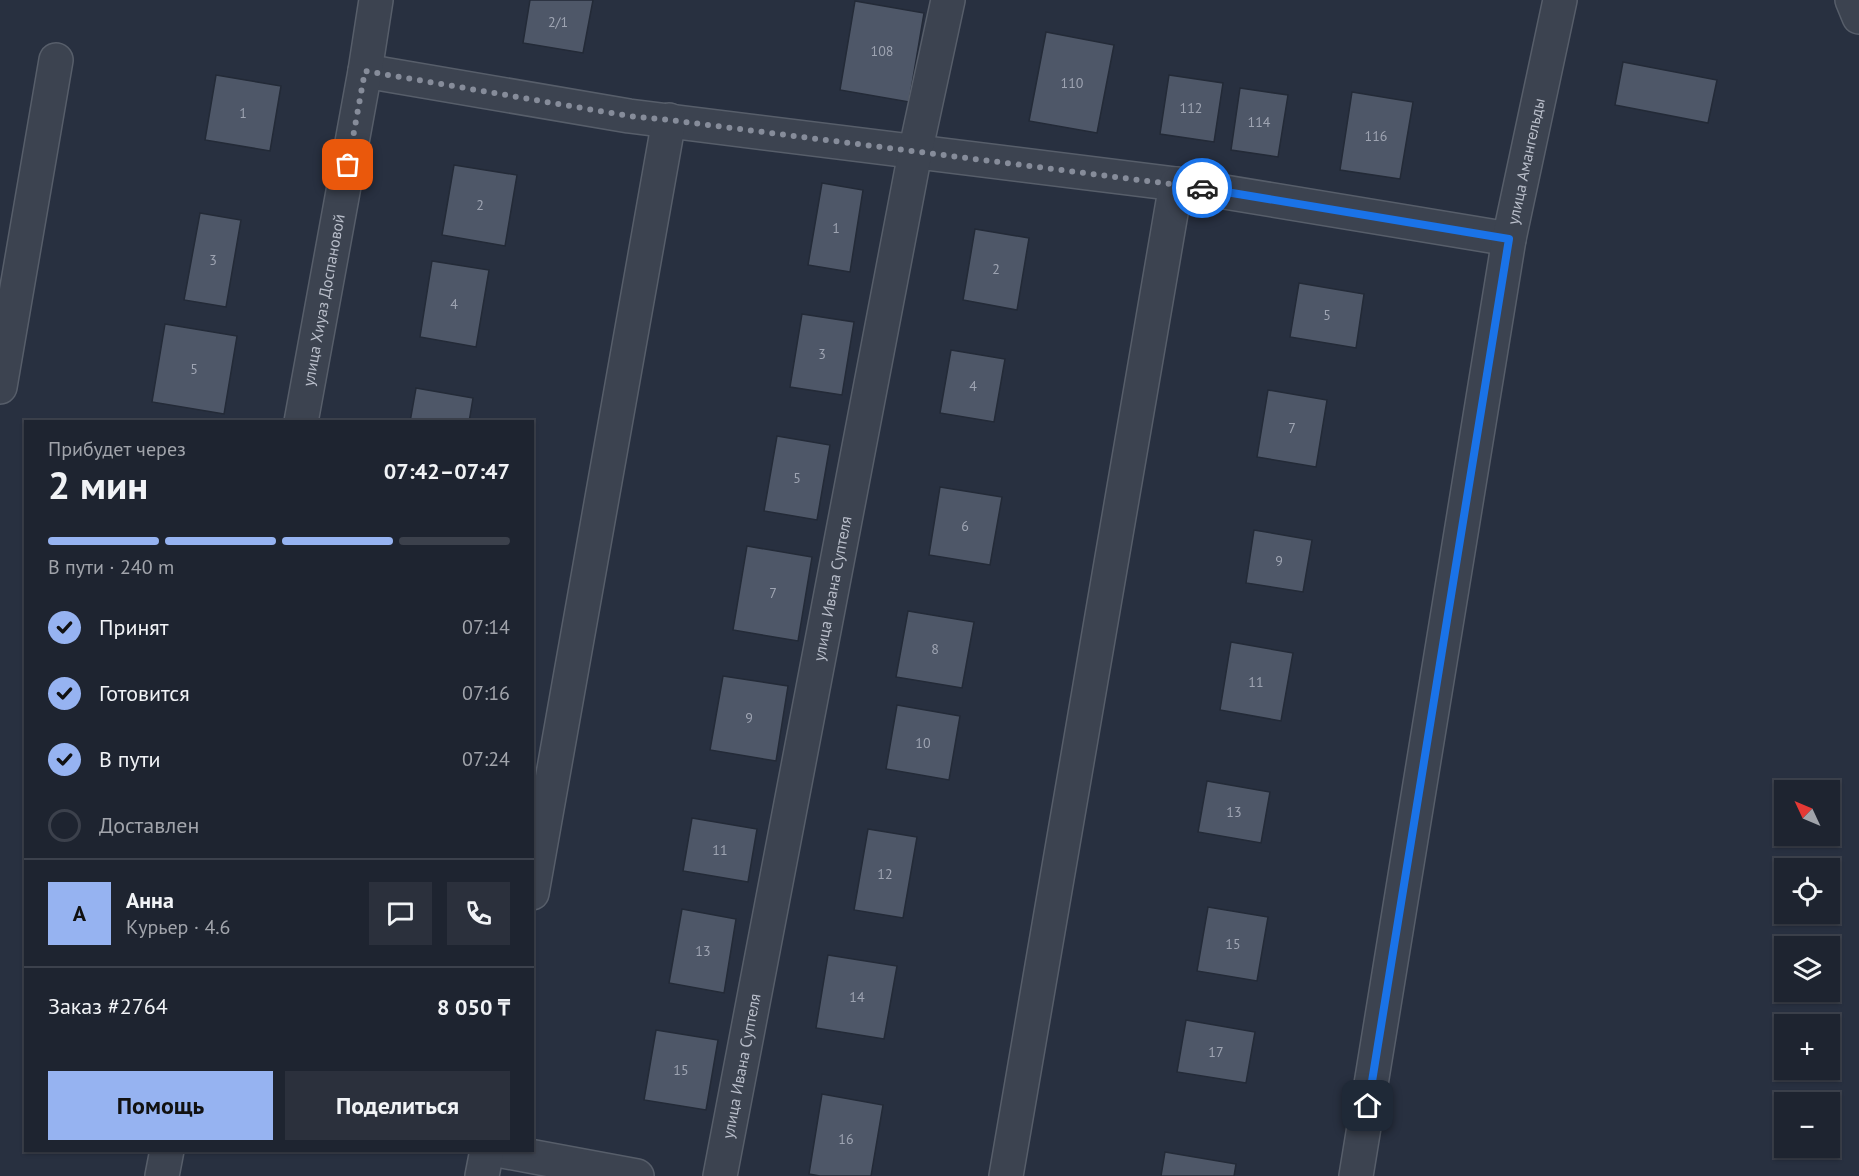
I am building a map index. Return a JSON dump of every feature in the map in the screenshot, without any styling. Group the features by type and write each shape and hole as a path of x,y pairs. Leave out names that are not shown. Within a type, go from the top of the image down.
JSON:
{"street":[{"name":"улица Хиуаз Доспановой","path":"301,420 376,0"},
{"name":"улица Ивана Суптеля","path":"720,1176 915,153 948,0"},
{"name":"улица Амангельды","path":"1356,1176 1509,239 1560,0"},
{"path":"1851,0 1859,17"},
{"path":"0,387 56,60"},
{"path":"365,71 629,116 1176,184 1509,239"},
{"path":"534,882 669,120"},
{"path":"1006,1176 1176,184"},
{"path":"162,1176 167,1152"},
{"path":"482,1176 487,1152"},
{"path":"508,1152 637,1176"}],"building":[{"path":"530,0 593,0 583,53 523,43"},
{"path":"855,1 924,13 909,102 840,90"},
{"path":"1046,32 1114,45 1097,133 1029,121"},
{"path":"1623,62 1717,80 1708,123 1615,105"},
{"path":"216,75 281,86 270,151 205,140"},
{"path":"1169,75 1223,83 1214,142 1160,134"},
{"path":"1240,88 1288,95 1278,157 1231,150"},
{"path":"1352,92 1413,102 1400,179 1340,170"},
{"path":"454,165 517,175 505,246 442,235"},
{"path":"822,183 863,190 850,272 808,265"},
{"path":"200,213 241,220 226,307 184,300"},
{"path":"975,229 1029,238 1017,310 963,300"},
{"path":"432,261 489,270 476,347 420,337"},
{"path":"1299,283 1364,294 1356,348 1290,337"},
{"path":"802,314 854,322 842,395 790,387"},
{"path":"165,324 237,336 224,414 152,402"},
{"path":"951,350 1005,359 994,422 940,413"},
{"path":"416,388 473,398 469,420 410,420"},
{"path":"1268,390 1327,400 1316,467 1257,457"},
{"path":"777,436 830,445 817,520 764,511"},
{"path":"940,487 1002,497 990,565 929,555"},
{"path":"1254,530 1312,540 1303,592 1246,583"},
{"path":"747,546 812,557 798,641 733,630"},
{"path":"908,611 974,622 962,688 896,677"},
{"path":"1231,642 1293,653 1281,721 1220,710"},
{"path":"723,676 788,686 776,761 710,750"},
{"path":"897,705 960,716 949,780 886,769"},
{"path":"1207,781 1270,792 1261,843 1198,832"},
{"path":"692,818 757,829 748,882 683,871"},
{"path":"868,829 917,837 903,918 854,910"},
{"path":"1208,907 1268,917 1257,981 1197,971"},
{"path":"682,909 736,919 724,993 669,983"},
{"path":"828,955 897,966 884,1039 816,1028"},
{"path":"1186,1020 1255,1032 1246,1083 1177,1072"},
{"path":"656,1030 718,1040 706,1110 644,1100"},
{"path":"822,1094 883,1105 871,1176 809,1174"},
{"path":"1165,1152 1236,1164 1234,1176 1161,1176"}],"way so far":[{"path":"348,165 365,71 629,116 1202,188"}],"route":[{"path":"1202,188 1509,239 1368,1106"}]}
